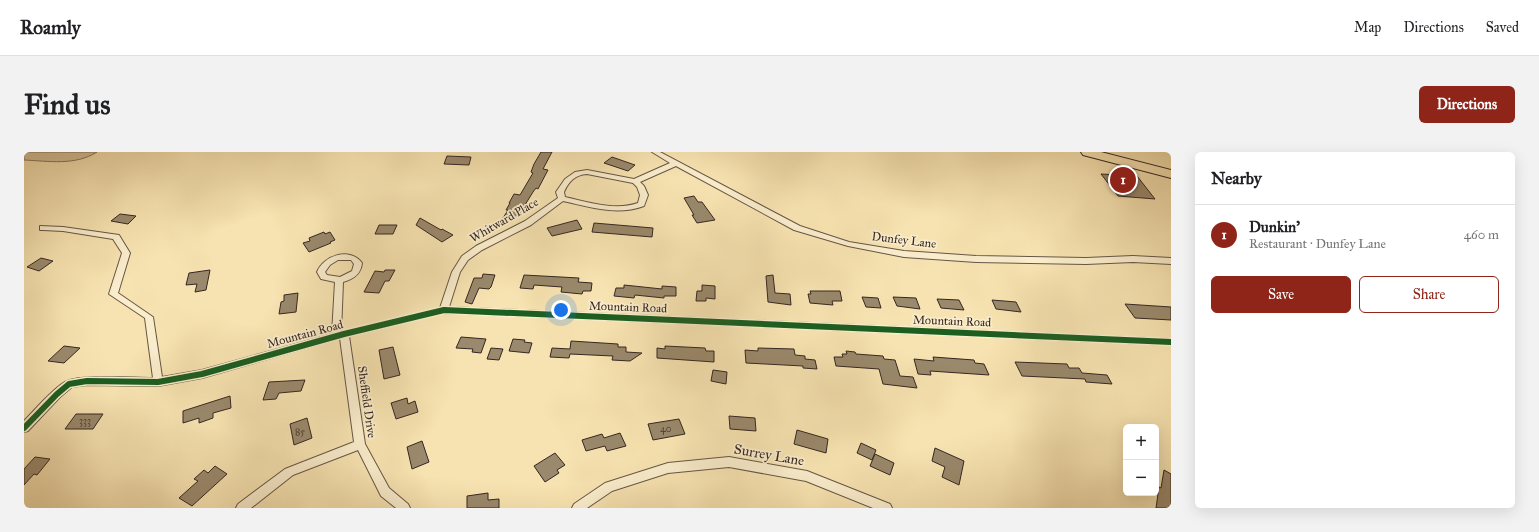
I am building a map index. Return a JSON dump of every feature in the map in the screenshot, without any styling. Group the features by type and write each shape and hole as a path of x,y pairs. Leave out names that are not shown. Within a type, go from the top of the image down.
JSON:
{"highway":[{"path":"1087,152 1171,174"}],"street":[{"name":"Dunfey Lane","path":"655,152 797,228 848,244 904,254 976,259 1086,261 1133,259 1171,261"},
{"path":"635,181 640,186 644,195 641,204 633,208 619,209 562,199 560,192 566,179 573,174 587,172 635,181 676,163"},
{"name":"Whitward Place","path":"444,310 456,272 465,258 479,248 528,223 562,199"},
{"path":"43,228 63,229 116,237 126,253 113,294 149,317 158,382"},
{"name":"Sheffield Drive","path":"338,280 340,335 360,444 385,492 404,508"},
{"name":"Mountain Road","path":"28,418 69,384 87,381 158,382 202,374 340,335 444,310 1171,342"},
{"path":"24,428 28,418"},
{"path":"242,508 289,472 360,444"},
{"name":"Surrey Lane","path":"578,508 609,487 668,468 729,462 807,476 886,508"}],"shaded area":[{"path":"24,152 97,152 71,161 52,162 24,160"}],"building":[{"path":"541,152 552,152 543,169 548,170 538,189 536,188 514,220 503,218 508,210 506,210 514,194 520,195 533,173 531,172 534,164"},
{"path":"447,156 471,157 469,165 444,164"},
{"path":"612,157 635,165 628,171 604,163"},
{"path":"1101,174 1137,176 1155,199 1118,196"},
{"path":"694,196 698,202 702,202 715,220 697,223 684,198"},
{"path":"120,214 136,216 128,224 111,221"},
{"path":"420,218 453,235 442,242 416,225"},
{"path":"577,220 582,229 552,236 547,228"},
{"path":"594,223 653,228 652,237 592,232"},
{"path":"379,225 397,225 393,234 375,234"},
{"path":"324,232 325,234 330,232 335,240 309,252 303,243 310,241 309,238"},
{"path":"41,258 53,261 39,271 27,267"},
{"path":"210,270 206,290 195,292 197,284 186,285 189,273"},
{"path":"385,270 395,270 389,281 385,281 379,293 364,292 375,271 384,272"},
{"path":"483,274 495,275 491,287 489,289 479,288 472,304 465,302 474,278 482,278"},
{"path":"524,275 579,278 578,282 592,283 591,291 583,291 582,294 561,292 562,287 534,285 533,289 520,288"},
{"path":"773,275 775,293 790,294 791,305 768,302 766,276"},
{"path":"624,285 662,289 662,286 676,287 676,296 664,296 664,298 635,295 634,298 614,296 616,288 624,288"},
{"path":"702,285 715,286 715,299 706,298 706,301 696,301 697,291 702,291"},
{"path":"810,291 840,291 842,301 832,301 833,305 810,303 808,294 811,294"},
{"path":"298,293 296,312 279,314 281,302 284,301 284,295"},
{"path":"862,297 878,298 881,308 866,307"},
{"path":"893,297 916,298 920,309 897,306"},
{"path":"937,299 959,300 964,310 941,308"},
{"path":"992,300 1016,302 1021,312 996,309"},
{"path":"1125,304 1171,307 1171,320 1135,318"},
{"path":"461,337 486,339 481,353 472,352 473,349 456,348"},
{"path":"513,339 525,340 524,342 532,343 529,353 509,351"},
{"path":"571,341 618,344 618,347 626,347 626,352 642,353 630,361 612,360 613,356 570,354 569,358 550,357 552,348 570,349"},
{"path":"64,346 80,348 64,363 48,361"},
{"path":"665,346 705,348 706,351 714,351 714,362 657,358 657,348 665,349"},
{"path":"393,347 400,375 384,379 379,350"},
{"path":"491,348 503,349 499,360 487,359"},
{"path":"758,348 794,349 795,355 805,356 805,359 815,360 817,369 803,368 803,366 746,363 745,350 758,351"},
{"path":"846,351 855,352 856,354 883,356 884,359 895,360 900,376 913,377 917,388 883,384 879,369 836,366 834,357 843,357 842,354 847,354"},
{"path":"933,357 974,360 975,363 984,364 989,375 930,371 931,375 918,374 914,359 934,361"},
{"path":"1015,362 1067,364 1069,368 1079,368 1082,373 1107,375 1112,384 1086,382 1085,379 1022,376"},
{"path":"713,370 727,372 726,384 711,381"},
{"path":"305,380 301,391 279,393 276,399 263,400 269,382"},
{"path":"230,396 231,408 213,413 213,418 199,423 199,418 183,423 183,411"},
{"path":"407,398 408,404 415,401 418,412 396,419 391,403"},
{"path":"76,414 103,414 93,429 65,429"},
{"path":"729,416 755,418 756,431 730,429"},
{"path":"307,418 312,438 294,445 290,424"},
{"path":"679,419 685,434 653,440 648,424"},
{"path":"797,430 828,439 826,453 794,444"},
{"path":"620,433 626,446 607,451 605,446 586,451 582,440 602,434 604,438"},
{"path":"422,441 429,462 412,469 407,447"},
{"path":"861,443 876,450 872,460 857,453"},
{"path":"935,448 964,461 959,485 942,477 945,467 932,461"},
{"path":"555,453 565,465 557,470 559,473 545,482 534,466"},
{"path":"875,454 894,463 890,475 870,466"},
{"path":"35,457 50,459 37,475 34,474 24,485 24,469"},
{"path":"215,466 227,474 192,506 179,498 198,481 194,479 204,470 208,473"},
{"path":"1164,470 1171,474 1171,508 1156,508 1158,496 1159,496 1159,487 1161,488"},
{"path":"488,493 488,500 499,499 499,508 467,508 467,496"}],"cycle path":[{"path":"24,428 57,394 69,384 87,381 158,382 202,374 344,334 444,310 1171,342"}],"place":[{"name":"Dunkin'","path":"1123,180"}]}
